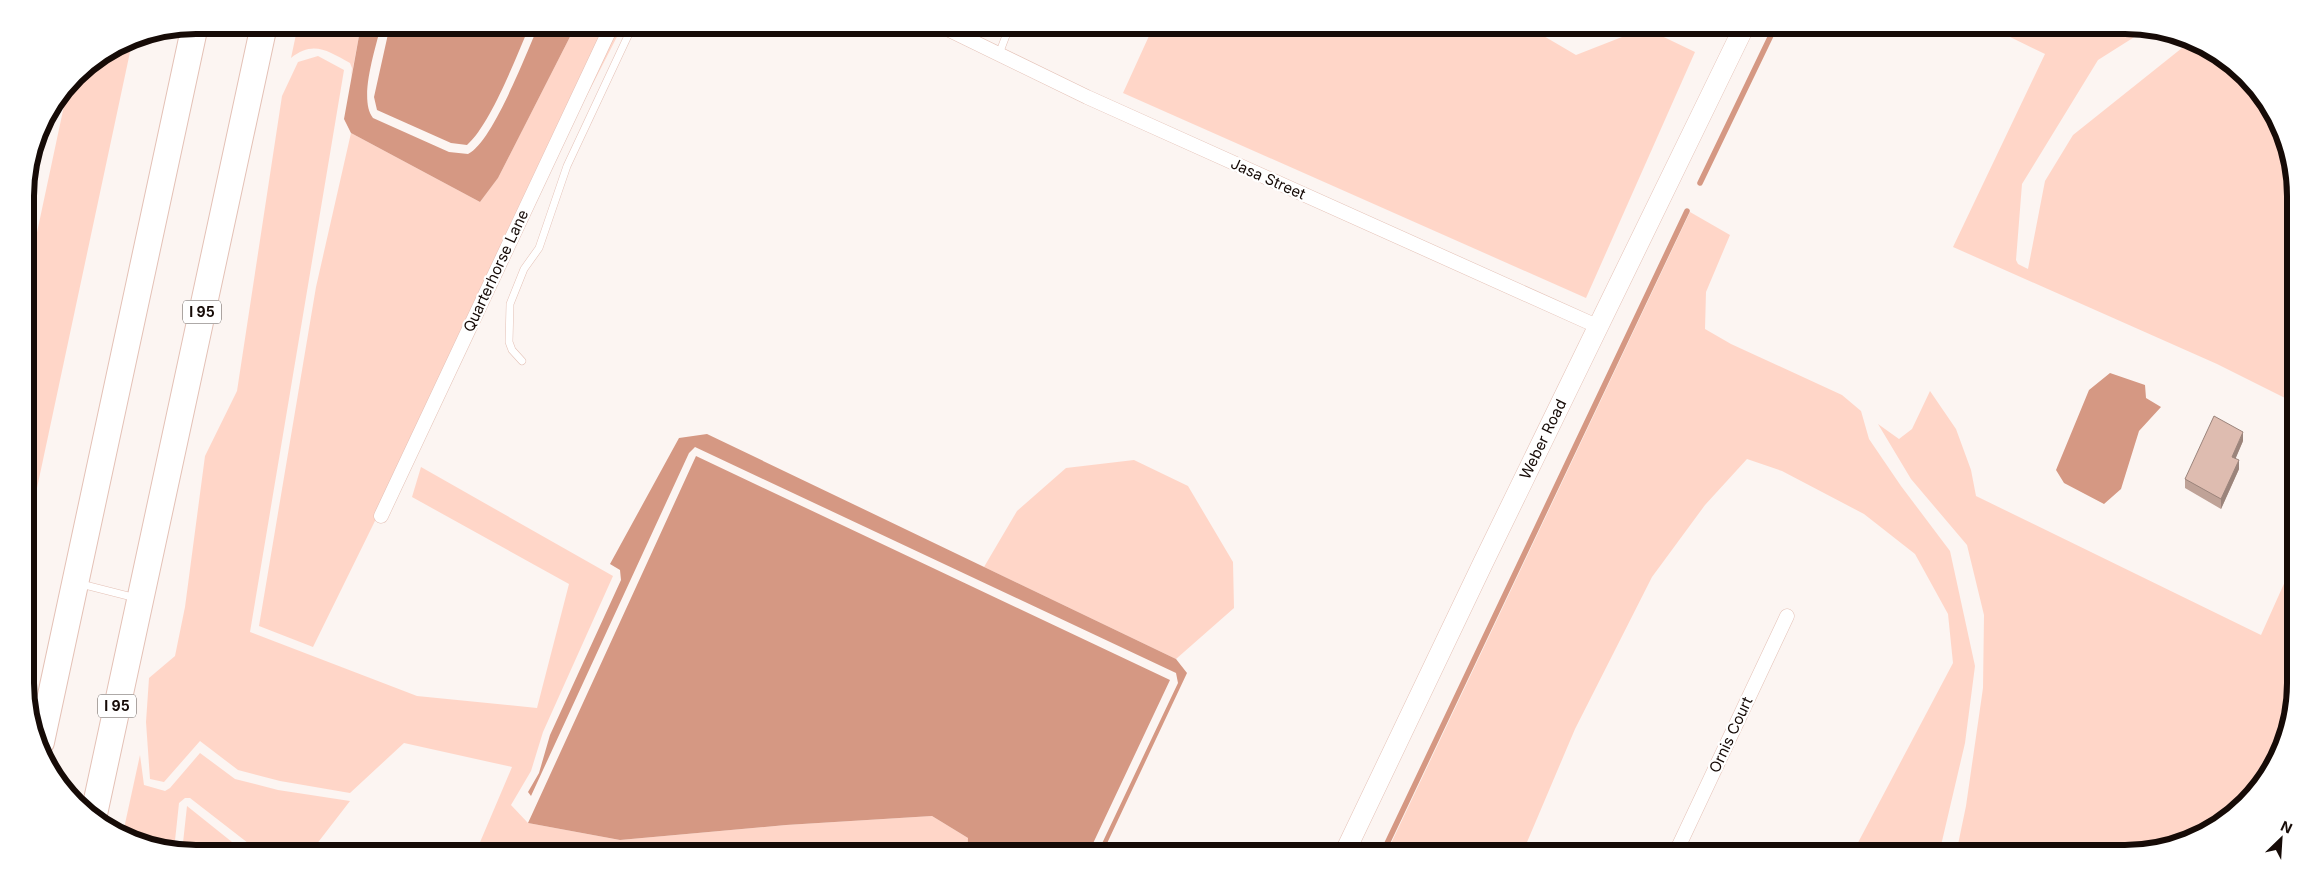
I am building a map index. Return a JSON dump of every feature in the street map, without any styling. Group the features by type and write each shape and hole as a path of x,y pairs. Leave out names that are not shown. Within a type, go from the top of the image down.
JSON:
{"highway":[{"path":"42,736 193,34"},
{"name":"I 95","path":"95,810 262,34"}],"street":[{"name":"Quarterhorse Lane","path":"381,516 608,34"},
{"name":"Jasa Street","path":"958,34 1087,97 1599,327"},
{"name":"Weber Road","path":"1348,845 1482,564 1741,34"},
{"name":"Ornis Court","path":"1679,845 1788,616"}],"lane":[{"path":"522,361 512,350 509,342 510,304 524,270 539,248 566,166 629,34"},
{"path":"999,54 1007,34"},
{"path":"75,583 140,599"}],"shaded area":[{"path":"296,34 354,34 359,36 351,78 352,68 350,63 327,51 306,49 291,58"},
{"path":"370,34 379,34 372,60 367,99 373,118 449,152 468,154 478,146 488,133 508,95 535,34 571,34 498,178 480,202 351,133 344,119 359,36 369,36"},
{"path":"388,34 526,34 494,106 476,135 467,145 451,143 377,110 374,97"},
{"path":"571,34 618,34 521,224 313,647 259,626 316,287 351,133 480,202 498,178"},
{"path":"1150,34 1540,34 1576,55 1630,34 1658,34 1695,52 1586,298 1123,93"},
{"path":"2139,34 2098,60 2022,184 2016,260 2018,264 2028,269 2045,181 2073,135 2185,45 2215,61 2240,81 2254,97 2266,115 2275,134 2282,154 2286,175 2287,399 2217,364 1953,247 2045,54 2006,35"},
{"path":"131,47 34,502 34,246 65,99 81,81 97,67"},
{"path":"318,56 344,70 250,632 417,696 537,708 569,584 412,497 421,467 613,576 543,732 531,771 511,805 528,823 620,840 786,825 932,816 968,838 968,845 479,845 512,767 404,743 350,793 280,781 238,770 200,741 164,782 150,779 146,722 149,678 175,656 185,607 205,456 237,391 282,96 298,62"},
{"path":"1690,212 1730,235 1706,292 1705,329 1731,344 1842,395 1861,411 1869,439 1901,486 1950,551 1975,666 1965,743 1941,845 1857,845 1953,663 1948,614 1915,554 1864,514 1782,471 1747,459 1705,505 1652,577 1575,729 1526,845 1390,845"},
{"path":"2110,373 2145,385 2146,398 2161,407 2139,431 2121,489 2104,504 2064,483 2056,470 2089,390"},
{"path":"1930,391 1956,429 1971,470 1976,496 2261,635 2287,577 2287,683 2282,725 2271,755 2254,782 2224,812 2206,824 2177,837 2136,845 1958,845 1966,806 1983,688 1984,615 1967,545 1911,479 1878,424 1899,439 1912,429"},
{"path":"707,434 1176,659 1187,673 1106,845 1101,845 1178,683 1176,673 695,447 689,453 531,796 528,792 539,773 550,735 621,580 620,570 610,564 679,438"},
{"path":"696,456 1170,680 1092,845 968,845 968,838 932,816 786,825 620,840 528,823"},
{"path":"1134,460 1188,486 1233,562 1234,608 1176,659 984,567 1017,511 1066,468"},
{"path":"200,753 235,779 278,790 350,801 316,845 250,845 190,798 185,798 179,803 175,844 144,837 124,829 140,755 144,785 165,791 170,788"},
{"path":"187,806 236,845 196,845 183,844"}],"building":[{"path":"2214,416 2243,432 2232,457 2239,460 2221,499 2185,479"}],"waterway":[{"path":"1700,183 1772,34"},
{"path":"1386,845 1687,211"}]}
